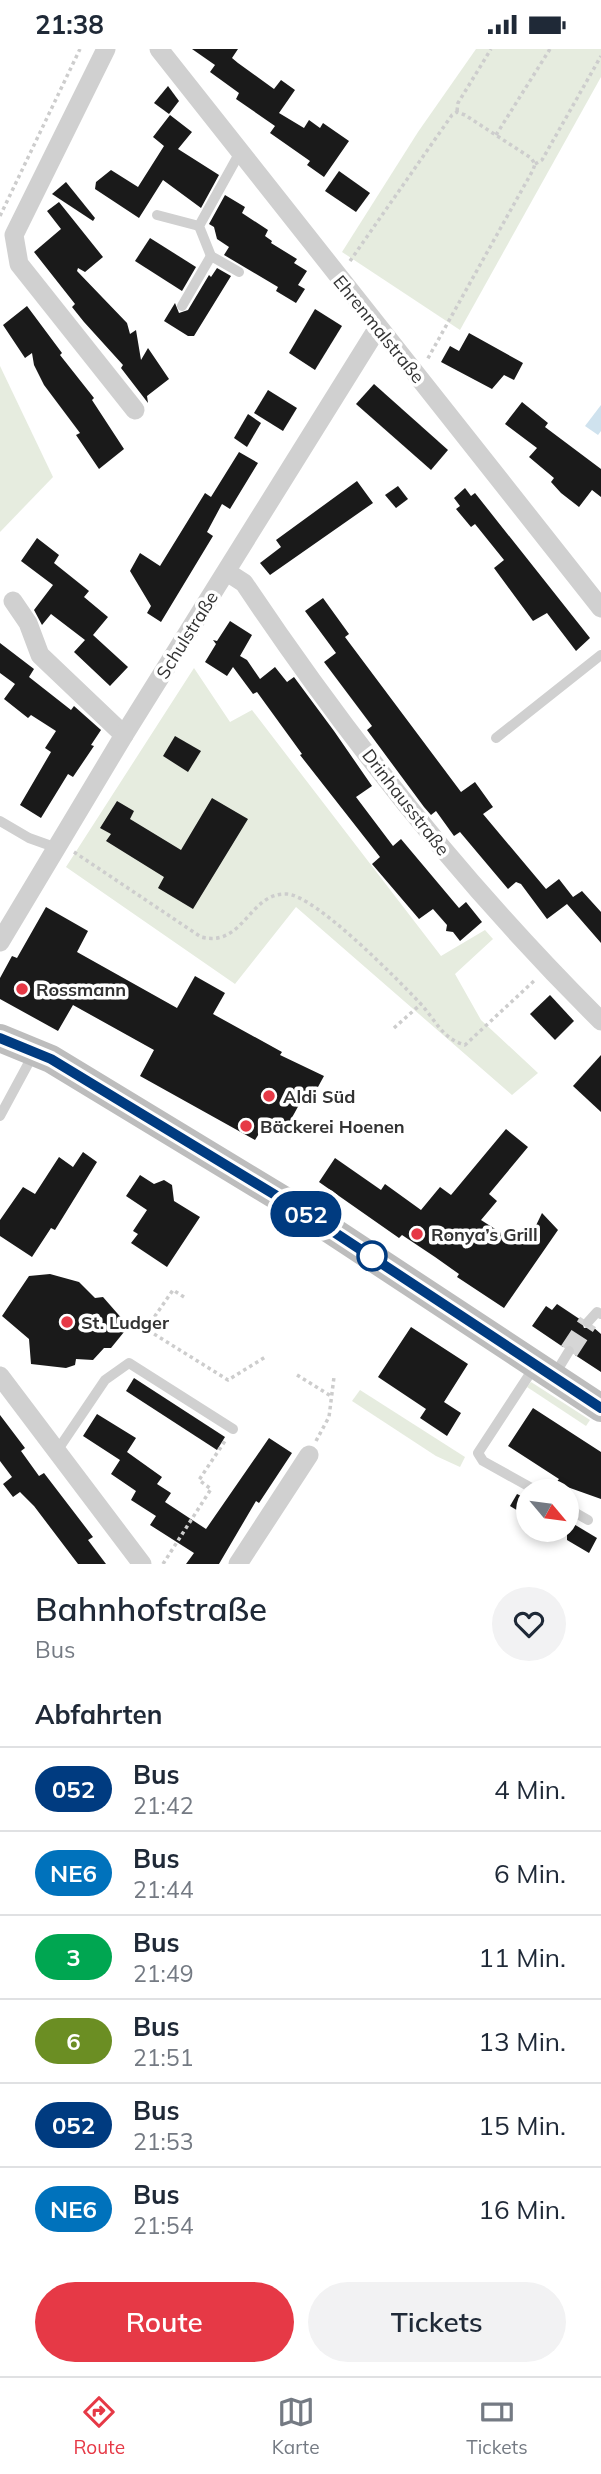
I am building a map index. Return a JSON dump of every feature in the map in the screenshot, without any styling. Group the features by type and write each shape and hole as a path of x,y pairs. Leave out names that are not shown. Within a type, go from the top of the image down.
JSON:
{"main road":[{"path":"0,1038 51,1059 305,1213 601,1408"}],"street":[{"path":"106,49 14,235 19,264 135,410"},
{"name":"Ehrenmalstraße","path":"159,49 377,329 601,608"},
{"name":"Schulstraße","path":"0,942 124,735 377,329"},
{"name":"Drinhausstraße","path":"227,572 244,583 429,836 548,968 601,1021"},
{"path":"13,601 28,624 40,655 124,735"},
{"path":"0,1376 142,1564"},
{"path":"238,1564 309,1455"}],"lane":[{"path":"199,226 239,154"},
{"path":"157,215 199,226"},
{"path":"199,226 211,256 239,272"},
{"path":"182,306 211,256"},
{"path":"496,738 601,655"},
{"path":"0,821 29,838 59,846"},
{"path":"0,1116 34,1052"},
{"path":"588,1322 597,1312 601,1314"},
{"path":"516,1479 483,1461 478,1453 544,1371 569,1351"},
{"path":"57,1451 106,1380 129,1363 233,1429"},
{"path":"579,1515 588,1520"}],"path":[{"path":"0,216 80,49"},
{"path":"457,112 458,103 491,49"},
{"path":"496,135 550,49"},
{"path":"414,372 426,362 535,164 541,160 601,56"},
{"path":"457,112 496,135 535,164"},
{"path":"335,274 348,264 452,114 457,112"},
{"path":"59,846 201,937 215,941 225,939 268,898 287,894 305,901 361,945 421,1005 450,1040 465,1045 548,968"},
{"path":"394,1028 421,1005"},
{"path":"184,1297 173,1290 146,1329 228,1380 267,1356"},
{"path":"297,1375 331,1397"},
{"path":"309,1455 329,1417 334,1377"},
{"path":"163,1564 211,1489 199,1480 233,1429"}],"shaded area":[{"path":"476,49 601,49 601,77 460,330 342,252 418,132"},
{"path":"0,366 53,477 0,532"},
{"path":"194,668 230,722 252,710 441,956 485,930 493,939 455,974 481,1020 538,1073 512,1095 296,907 235,984 66,867"},
{"path":"531,1382 590,1420 586,1426 527,1387"},
{"path":"360,1390 465,1457 460,1467 436,1456 352,1401"}],"water":[{"path":"601,405 601,431 598,435 585,426"}],"building":[{"path":"192,49 238,49 232,58 274,89 281,80 295,90 279,113 304,128 309,120 320,128 323,123 349,141 324,177 307,165 310,161 270,133 275,126 236,99 239,93 210,72 215,65"},
{"path":"168,86 179,101 169,114 154,103"},
{"path":"170,115 192,132 178,149 219,175 201,208 163,180 139,218 95,189 96,182 111,170 138,187 164,146 153,137"},
{"path":"339,171 370,193 356,212 325,191"},
{"path":"66,182 95,218 93,221 52,194"},
{"path":"225,195 245,207 242,213 268,230 265,236 271,243 297,259 294,263 307,271 298,285 305,289 296,303 276,291 278,287 224,255 229,247 217,239 214,227 209,224"},
{"path":"59,202 103,257 85,272 78,268 77,271 127,323 130,334 136,330 141,360 148,348 169,379 147,396 148,403 121,368 123,365 72,307 75,304 34,252 61,229 47,211"},
{"path":"150,238 196,267 182,291 135,261"},
{"path":"217,268 231,276 194,336 188,336 164,321 175,303 179,313 188,310 209,275 211,277"},
{"path":"27,306 62,353 60,355 94,398 92,400 124,449 99,469 76,435 80,433 44,385 34,365 32,353 25,358 3,325"},
{"path":"315,309 342,326 315,370 289,353"},
{"path":"469,333 523,363 514,380 504,375 492,389 441,362 450,346 459,351"},
{"path":"374,384 448,450 431,470 356,404"},
{"path":"268,390 297,408 283,431 254,413"},
{"path":"522,402 548,423 545,427 601,469 601,497 592,490 579,507 551,482 554,478 529,457 537,448 505,424"},
{"path":"248,414 261,423 247,447 234,438"},
{"path":"239,452 258,463 230,509 222,504 207,532 213,536 161,622 147,613 151,606 130,571 140,553 160,566 205,493 211,497"},
{"path":"357,481 373,503 270,575 260,563 281,547 276,540"},
{"path":"398,486 408,499 396,508 385,495"},
{"path":"465,488 471,496 475,493 590,638 576,651 547,613 533,621 494,568 504,560 475,524 471,527 456,509 460,506 454,498"},
{"path":"37,538 59,555 54,563 89,591 84,597 108,617 93,635 128,667 110,686 74,652 85,640 51,614 42,625 34,610 53,585 21,561"},
{"path":"323,598 349,634 345,637 461,792 475,782 493,807 483,814 546,889 559,879 573,897 582,891 601,912 601,943 567,904 547,919 521,884 516,882 508,889 460,832 454,836 436,811 431,815 424,807 367,730 372,726 324,662 336,653 305,611"},
{"path":"230,621 252,635 240,656 247,660 260,679 275,667 287,682 294,677 334,731 372,786 356,797 393,846 401,839 459,908 466,902 482,922 460,941 453,932 446,931 447,925 433,909 419,919 372,864 380,857 300,755 302,754 257,692 253,694 233,667 227,676 205,662 216,644 213,640 217,641"},
{"path":"0,643 34,669 29,677 71,710 74,706 101,730 91,745 94,746 73,777 68,774 41,818 20,805 51,752 45,748 56,731 31,715 28,718 4,699 15,684 0,673"},
{"path":"175,736 201,751 188,772 163,756"},
{"path":"212,798 248,819 193,909 158,888 164,877 106,841 111,834 100,828 117,801 134,811 130,819 181,850"},
{"path":"46,907 88,931 77,952 177,1008 195,976 225,993 213,1014 282,1052 280,1055 324,1076 313,1096 306,1092 283,1134 265,1124 255,1140 140,1076 154,1050 73,1005 58,1031 0,999 0,978 12,956 17,958"},
{"path":"550,995 574,1021 555,1040 530,1014"},
{"path":"601,1055 601,1112 573,1086"},
{"path":"506,1129 528,1147 489,1194 497,1201 481,1220 506,1236 510,1231 528,1242 542,1213 558,1230 504,1308 457,1277 459,1274 435,1257 402,1235 399,1238 319,1182 335,1158 381,1190 385,1184 421,1210 440,1187 451,1195"},
{"path":"83,1152 97,1162 55,1230 51,1228 32,1257 0,1236 0,1220 23,1187 35,1194 59,1157 73,1167"},
{"path":"140,1175 154,1184 164,1180 172,1185 174,1201 200,1217 167,1267 131,1243 138,1234 133,1231 147,1210 126,1196"},
{"name":"St. Ludger","path":"50,1274 79,1282 95,1298 103,1297 124,1321 124,1332 111,1348 104,1348 93,1360 76,1359 75,1365 66,1368 31,1364 29,1339 2,1316 29,1276"},
{"path":"557,1304 581,1320 584,1328 593,1327 601,1334 601,1372 575,1355 573,1345 563,1347 532,1326 546,1306 552,1310"},
{"path":"411,1327 468,1364 444,1402 461,1413 447,1436 420,1418 426,1409 378,1377"},
{"path":"134,1378 225,1437 217,1450 126,1391"},
{"path":"533,1408 601,1452 601,1499 579,1491 579,1479 559,1479 508,1446"},
{"path":"97,1414 136,1438 127,1452 162,1477 157,1484 171,1493 165,1502 206,1529 269,1438 292,1453 259,1503 256,1501 219,1564 186,1564 194,1553 150,1525 156,1516 131,1500 136,1491 111,1474 120,1460 83,1436"},
{"path":"0,1415 25,1448 21,1451 39,1476 44,1473 93,1537 88,1540 106,1564 78,1564 34,1506 20,1492 13,1497 3,1484 12,1477 0,1461"},
{"path":"516,1496 516,1510 510,1506"},
{"path":"579,1527 597,1538 589,1553 570,1542 579,1542"}],"tunnel":[{"path":"569,1351 588,1322"}],"bus line":[{"name":"052","path":"0,1038 51,1059 305,1213 601,1408"}],"place":[{"name":"Rossmann","path":"22,989"},
{"name":"Aldi Süd","path":"269,1096"},
{"name":"Bäckerei Hoenen","path":"246,1126"},
{"name":"Ronya’s Grill","path":"417,1234"},
{"name":"St. Ludger","path":"67,1322"}]}
